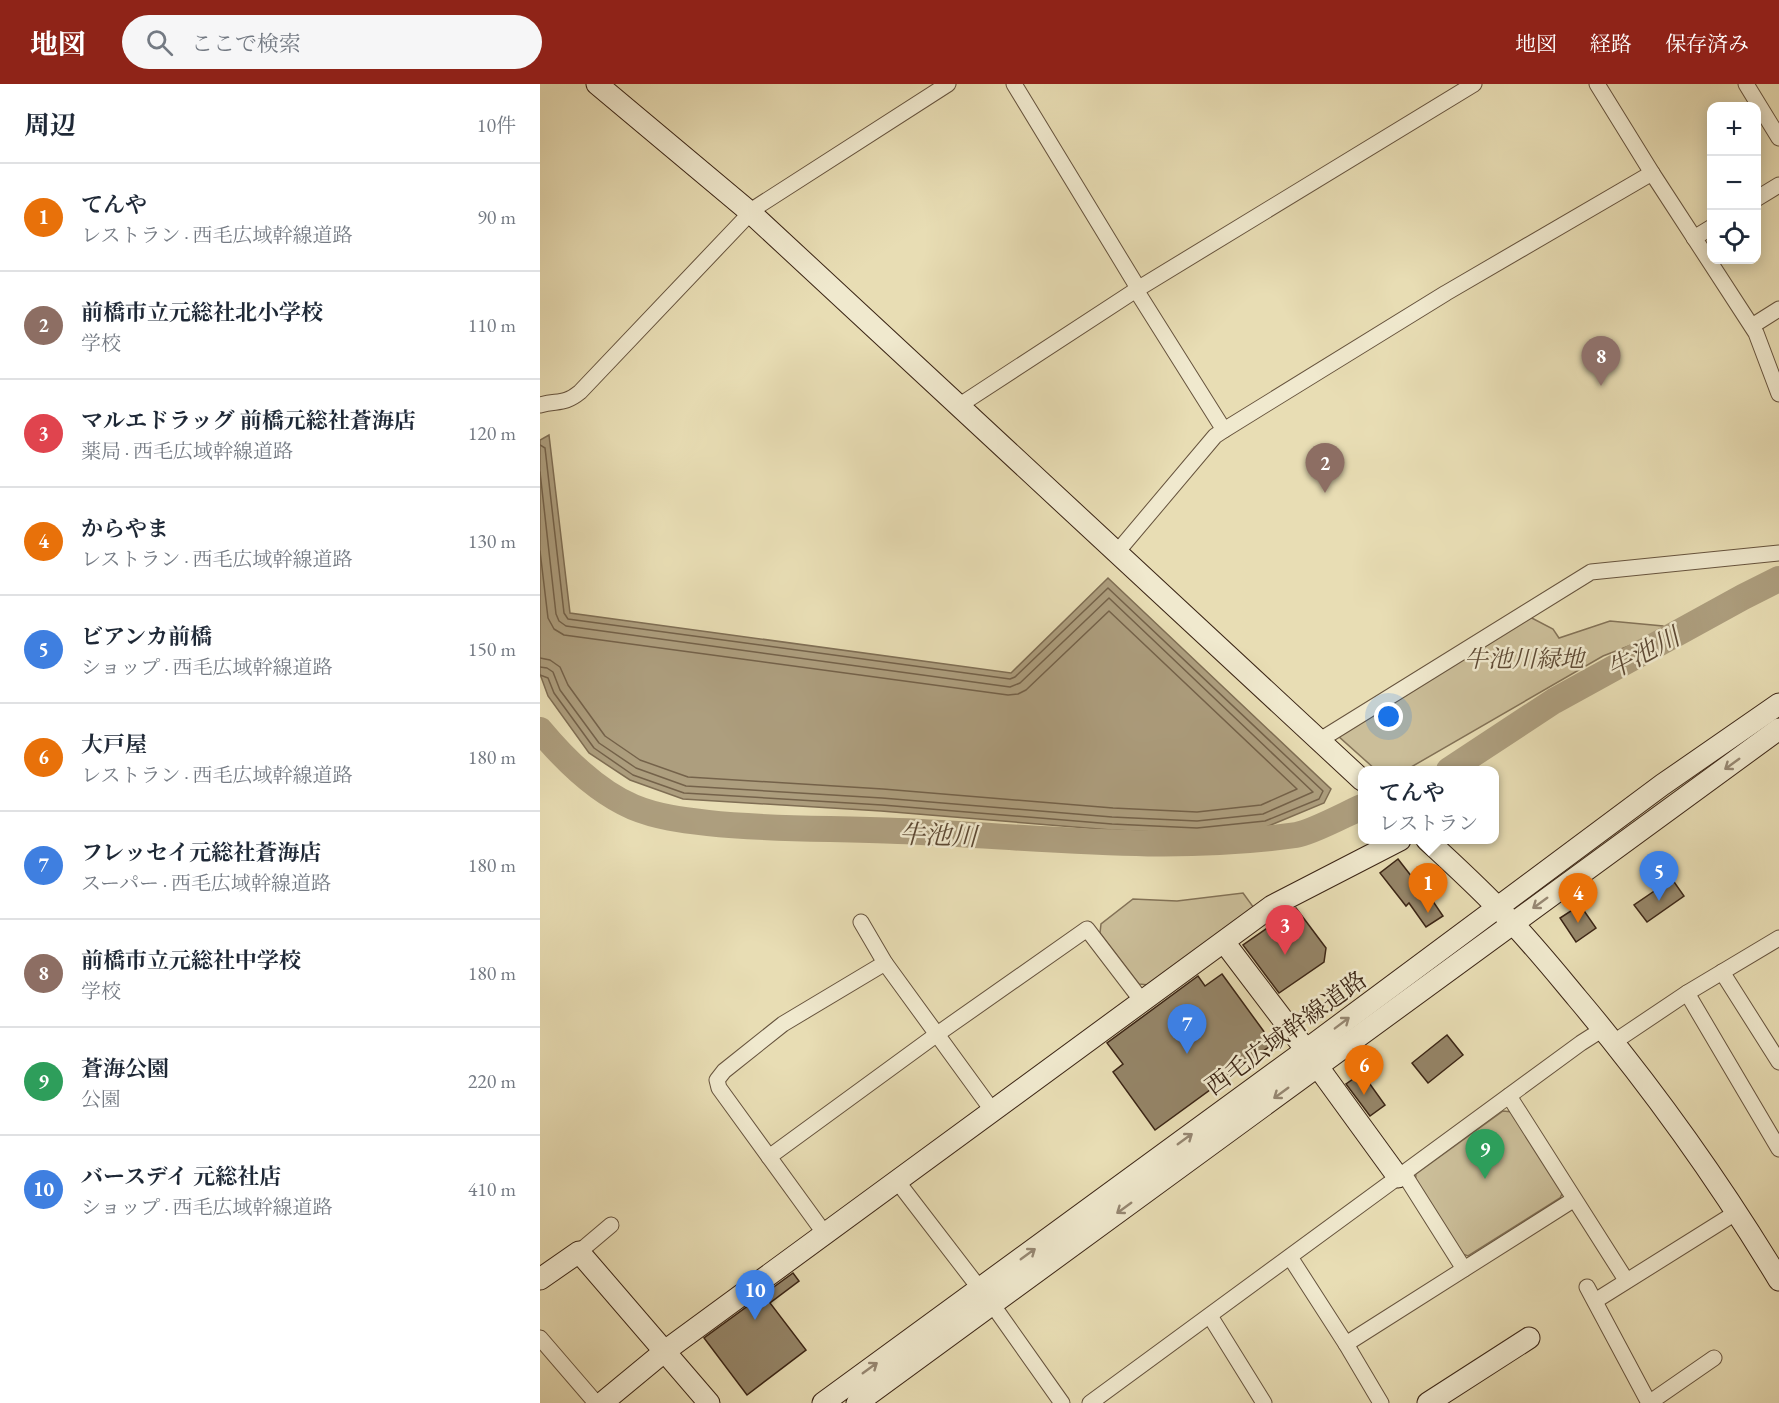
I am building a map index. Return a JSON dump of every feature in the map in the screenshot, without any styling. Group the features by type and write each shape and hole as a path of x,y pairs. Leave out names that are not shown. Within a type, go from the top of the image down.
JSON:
{"street":[{"path":"597,84 751,213 1118,551 1358,776"},
{"path":"540,405 567,401 580,392 755,208 948,84"},
{"path":"1014,84 1135,283 1136,290 1224,430"},
{"path":"961,407 966,401 1136,290 1474,84"},
{"path":"1598,84 1652,173 1752,326 1779,394"},
{"path":"1746,84 1779,138"},
{"path":"1118,551 1215,436 1446,293 1652,173"},
{"path":"1761,196 1779,185"},
{"path":"1694,238 1707,230"},
{"path":"1752,326 1779,309"},
{"path":"1320,740 1591,572 1779,553"},
{"name":"西毛広域幹線道路","path":"1312,1058 1498,907 1662,785 1779,704"},
{"name":"西毛広域幹線道路","path":"857,1403 986,1297 1312,1058 1513,924 1779,729"},
{"path":"602,1403 665,1351 1284,898 1392,844"},
{"path":"1431,844 1498,907 1608,1036 1664,1106 1737,1212 1779,1280"},
{"path":"861,922 885,963 992,1110"},
{"path":"769,1157 936,1035 1087,929 1142,1001"},
{"path":"1090,1403 1509,1096 1779,938"},
{"path":"1224,942 1401,1175 1464,1269"},
{"path":"825,1234 719,1088 717,1080 719,1075 783,1024 885,963"},
{"path":"1722,972 1779,1062"},
{"path":"1687,993 1779,1149"},
{"path":"1509,1096 1626,1280"},
{"path":"897,1181 986,1297 1062,1403"},
{"path":"1346,1344 1573,1200"},
{"path":"1595,1301 1737,1212"},
{"path":"540,1279 579,1252 611,1225"},
{"path":"579,1252 709,1403"},
{"path":"1290,1257 1381,1403"},
{"path":"1587,1287 1649,1403 1714,1358"},
{"name":"西毛広域幹線道路","path":"823,1403 986,1297"},
{"path":"1210,1316 1259,1401"},
{"path":"540,1338 596,1403"},
{"path":"1428,1403 1529,1338"}],"green space":[{"name":"牛池川緑地","path":"1526,615 1553,629 1559,638 1610,621 1663,626 1665,632 1603,656 1413,766 1372,766 1337,735"},
{"path":"1243,893 1254,908 1149,985 1139,984 1100,933 1101,924 1133,899 1177,901"},
{"path":"1503,1111 1513,1112 1563,1192 1560,1198 1468,1256 1460,1253 1415,1184 1416,1174"}],"water":[{"path":"549,435 570,613 1011,673 1108,578 1331,789 1324,803 1266,827 1198,834 1111,830 881,811 683,799 630,780 589,753 548,696 540,674 540,440"}],"building":[{"path":"1398,859 1426,895 1428,894 1443,916 1426,927 1409,903 1406,906 1380,873"},
{"path":"1672,879 1684,896 1647,922 1634,905"},
{"path":"1580,905 1596,928 1576,942 1560,918"},
{"path":"1296,908 1326,948 1324,962 1279,993 1243,945"},
{"path":"1222,974 1273,1044 1155,1130 1113,1072 1123,1064 1107,1043 1198,976 1205,986"},
{"path":"1447,1035 1463,1055 1428,1083 1412,1063"},
{"path":"1362,1073 1385,1105 1370,1116 1346,1084"},
{"path":"793,1273 799,1281 770,1303 806,1350 747,1395 704,1338"}],"waterway":[{"name":"牛池川","path":"1455,766 1554,701 1779,579"},
{"name":"牛池川","path":"540,730 582,774 619,800 660,816 689,821 779,828 898,831 1097,842 1196,843 1302,834 1358,809"}],"place":[{"name":"前橋市立元総社中学校","path":"1601,386"},
{"name":"前橋市立元総社北小学校","path":"1325,493"},
{"name":"ビアンカ前橋","path":"1659,901"},
{"name":"てんや","path":"1428,913"},
{"name":"からやま","path":"1578,923"},
{"name":"マルエドラッグ 前橋元総社蒼海店","path":"1285,955"},
{"name":"フレッセイ元総社蒼海店","path":"1187,1054"},
{"name":"大戸屋","path":"1364,1095"},
{"name":"蒼海公園","path":"1485,1179"},
{"name":"バースデイ 元総社店","path":"755,1320"}]}
